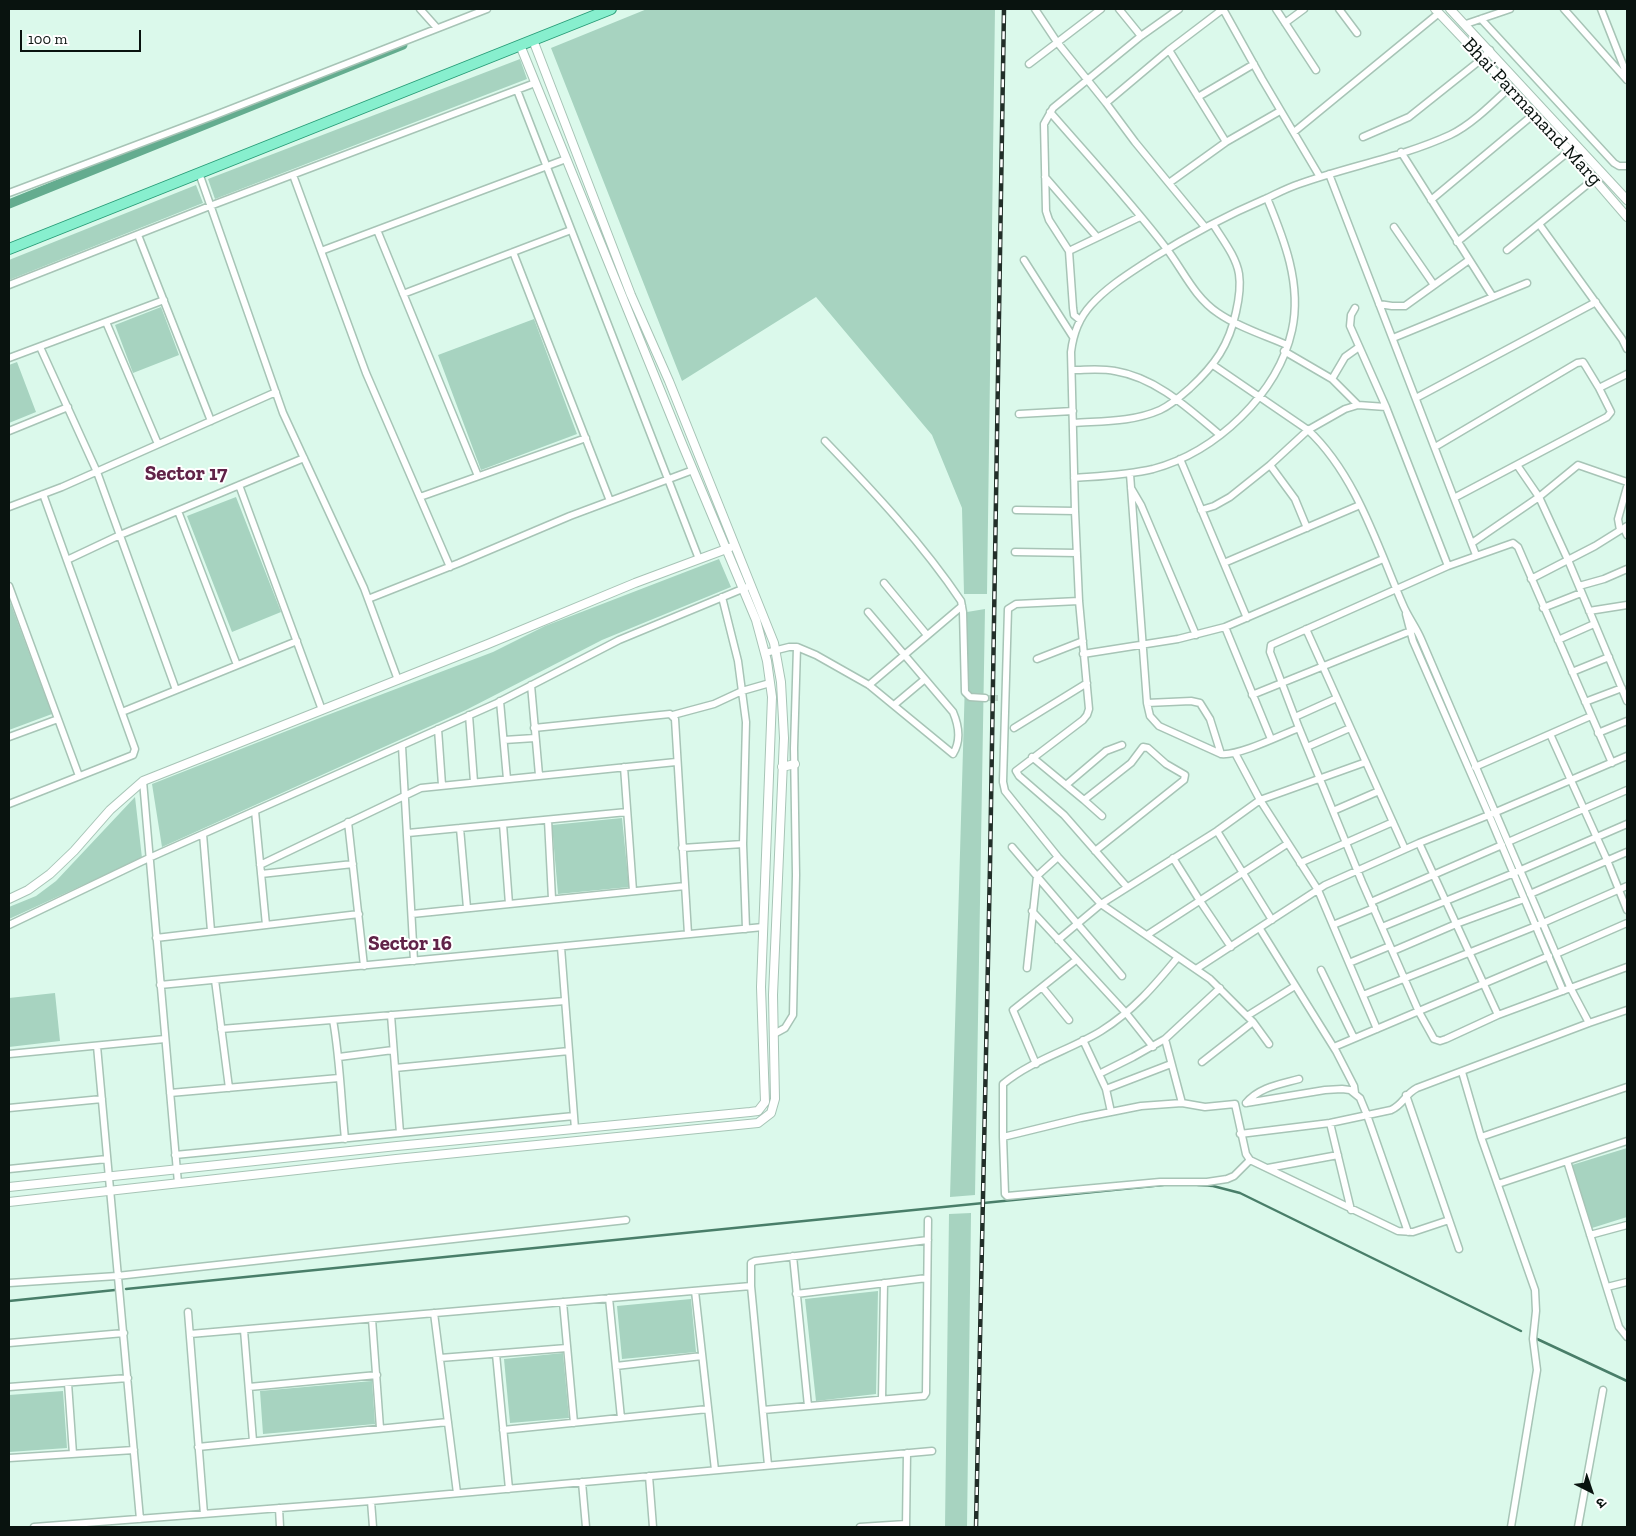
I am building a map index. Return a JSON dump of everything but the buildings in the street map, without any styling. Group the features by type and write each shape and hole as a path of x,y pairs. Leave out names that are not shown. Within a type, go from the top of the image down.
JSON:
{"main road":[{"path":"9,249 611,9"}],"street":[{"path":"420,9 437,28"},
{"path":"9,193 487,9"},
{"path":"1034,9 1057,42 1135,142 1205,227"},
{"path":"1029,64 1101,9"},
{"path":"1119,9 1141,36"},
{"path":"1080,320 1074,315 1072,308 1069,251 1047,216 1044,124 1050,112 1141,36 1178,9"},
{"path":"1106,103 1169,50 1223,9 1320,177"},
{"path":"1276,9 1316,70"},
{"path":"1285,23 1304,9"},
{"path":"1339,9 1357,33"},
{"name":"Bhai Parmanand Marg","path":"1450,9 1466,24 1627,200"},
{"path":"1466,24 1510,9"},
{"path":"1564,9 1627,80"},
{"path":"1601,9 1625,70 1627,80"},
{"path":"1294,132 1437,11"},
{"name":"Bhai Parmanand Marg","path":"1437,11 1570,151 1627,216"},
{"path":"1481,19 1614,163 1619,166 1627,166"},
{"path":"9,1202 396,1159 758,1123 771,1113 776,1099 773,995 784,738 781,682 774,644 670,382 631,295 533,40"},
{"path":"9,1187 750,1112 758,1111 765,1102 761,986 772,696 765,653 756,620 520,45"},
{"path":"1169,50 1226,142"},
{"path":"1363,137 1409,117 1483,58 1490,50"},
{"path":"1198,97 1254,64"},
{"path":"9,285 210,206 535,83"},
{"path":"1127,887 1064,815 1016,773 1019,767 1087,715 1089,704 1079,601 1074,478 1073,338 1080,320 1090,306 1106,290 1124,276 1205,227 1298,184 1427,144 1452,134 1484,111 1510,88"},
{"path":"516,90 699,559"},
{"path":"1169,183 1226,142 1280,110"},
{"path":"1050,112 1167,249 1196,293 1217,313 1286,348 1332,379 1358,405"},
{"path":"1431,200 1534,114"},
{"path":"1458,242 1577,145"},
{"path":"1401,152 1493,297"},
{"path":"321,251 566,159"},
{"path":"199,173 283,413 368,599 398,680"},
{"path":"1329,174 1476,555"},
{"path":"293,175 366,373 450,566"},
{"path":"1045,177 1097,237"},
{"path":"1507,250 1594,179"},
{"path":"1074,478 1130,474 1180,459 1220,435 1239,419 1259,397 1275,373 1286,348 1292,329 1294,307 1293,281 1289,257 1283,236 1267,198"},
{"path":"1069,251 1140,217"},
{"path":"1074,423 1138,418 1160,410 1178,399 1213,365 1229,340 1241,292 1239,272 1213,224"},
{"path":"1539,224 1596,302 1627,349"},
{"path":"1394,227 1434,286"},
{"path":"377,230 478,476"},
{"path":"403,294 571,230"},
{"path":"138,235 211,421"},
{"path":"513,252 610,501"},
{"path":"1024,260 1073,338"},
{"path":"1379,304 1405,306 1469,260"},
{"path":"1392,338 1527,284"},
{"path":"9,358 164,300"},
{"path":"1416,398 1596,302"},
{"path":"1355,308 1351,315 1350,326 1386,407 1448,566"},
{"path":"106,322 158,444"},
{"path":"40,347 97,472 176,690"},
{"path":"1332,379 1345,357 1359,347"},
{"path":"1435,447 1578,363 1584,362 1611,412 1611,415 1454,498"},
{"path":"1213,365 1308,430 1332,456 1360,506 1406,613 1416,628 1465,751 1527,896 1536,926 1549,956 1567,990 1589,1023"},
{"path":"1072,370 1116,371 1153,385 1178,399 1220,435"},
{"path":"1599,388 1627,374"},
{"path":"9,507 97,472 276,392"},
{"path":"1201,510 1214,506 1230,497 1270,465 1308,430 1345,409 1358,405 1386,407"},
{"path":"9,431 68,407"},
{"path":"1019,414 1074,411"},
{"path":"420,497 586,438"},
{"path":"825,441 909,532 962,606 965,692 970,697 985,698"},
{"path":"66,560 304,458"},
{"path":"1180,459 1247,618"},
{"path":"1270,465 1294,499 1307,528"},
{"path":"1517,465 1539,497 1625,694 1585,702"},
{"path":"1472,543 1539,497 1578,465 1627,482"},
{"path":"368,599 570,516 693,470"},
{"path":"1130,474 1147,703 1150,716 1159,726 1221,754 1235,753 1299,728"},
{"path":"239,485 322,710"},
{"path":"1131,487 1141,505 1196,635"},
{"path":"1627,487 1618,519 1627,535"},
{"path":"9,804 133,755 135,752 42,494"},
{"path":"1224,563 1360,506"},
{"path":"1016,510 1075,511"},
{"path":"178,511 237,665"},
{"path":"1531,579 1595,546 1624,528"},
{"path":"1612,763 1518,547 1513,543 1448,566 1271,645 1270,652 1333,811 1419,1012 1434,1039 1440,1041 1446,1039 1498,1015 1627,967"},
{"path":"9,899 28,890 50,874 74,852 110,810 142,781 398,680 635,583 735,546"},
{"path":"1015,552 1077,553"},
{"path":"1083,654 1196,635 1225,627 1384,559"},
{"path":"1543,608 1580,589 1627,569"},
{"path":"884,583 927,636"},
{"path":"9,925 149,858 500,701 619,640 750,585"},
{"path":"9,586 79,776"},
{"path":"722,597 738,661 746,722 743,844 746,929"},
{"path":"1079,601 1016,604 1011,606 1008,614 1002,698 1003,782 1005,791 1058,857 1101,904 1220,988 1253,1022 1269,1044"},
{"path":"1589,611 1627,605"},
{"path":"869,685 962,606"},
{"path":"765,653 797,647 807,650 869,685 953,754 959,742 956,720 949,707 868,612"},
{"path":"1406,613 1409,632 1465,751 1475,767 1492,814"},
{"path":"1558,640 1594,624"},
{"path":"1225,627 1271,739"},
{"path":"1252,695 1416,628"},
{"path":"1306,629 1405,849"},
{"path":"122,712 296,641"},
{"path":"1037,659 1083,641"},
{"path":"774,1034 785,1028 793,1015 796,875 794,764 797,647"},
{"path":"1572,672 1609,658"},
{"path":"894,706 925,679"},
{"path":"1014,728 1087,683"},
{"path":"534,728 670,714 673,716 714,704 742,691 770,684"},
{"path":"531,685 539,776"},
{"path":"1295,717 1337,698"},
{"path":"500,701 507,779"},
{"path":"1147,703 1196,701 1200,703 1210,719 1221,754"},
{"path":"468,715 474,782"},
{"path":"673,716 675,719 676,762 688,934"},
{"path":"1475,767 1591,716"},
{"path":"9,738 58,719"},
{"path":"1598,733 1627,721"},
{"path":"1307,747 1350,728"},
{"path":"438,729 442,785"},
{"path":"1550,734 1597,836 1627,910"},
{"path":"504,740 536,738"},
{"path":"1066,785 1106,751 1122,745"},
{"path":"402,746 414,961"},
{"path":"1084,800 1131,763 1141,749 1146,746 1166,764 1186,775 1184,780 1095,851"},
{"path":"1235,753 1260,800 1318,890 1377,1029"},
{"path":"1196,970 1318,890 1358,870 1627,756"},
{"path":"1032,757 1102,816"},
{"path":"260,865 421,788 676,762"},
{"path":"1058,940 1101,904 1217,831 1260,800 1366,762"},
{"path":"782,767 794,764"},
{"path":"624,767 633,891"},
{"path":"142,781 178,1184"},
{"path":"1333,925 1434,875 1627,790"},
{"path":"1333,811 1379,791"},
{"path":"255,811 266,925"},
{"path":"408,833 627,812"},
{"path":"548,820 552,899"},
{"path":"348,822 364,966"},
{"path":"1300,863 1393,822"},
{"path":"503,824 509,904"},
{"path":"1382,927 1517,872 1627,824"},
{"path":"460,828 467,908"},
{"path":"1217,831 1272,920"},
{"path":"203,834 211,932"},
{"path":"1419,843 1498,1015"},
{"path":"682,848 743,844"},
{"path":"1147,935 1288,844"},
{"path":"1012,847 1122,976"},
{"path":"1349,963 1527,896 1627,852"},
{"path":"1028,968 1032,911 1037,876 1058,857"},
{"path":"1173,858 1231,947"},
{"path":"261,874 353,864"},
{"path":"412,914 685,886"},
{"path":"1363,995 1536,926 1627,886"},
{"path":"1527,896 1556,954 1567,990"},
{"path":"1032,911 1126,1013 1153,1046"},
{"path":"156,938 359,914"},
{"path":"1556,954 1627,923"},
{"path":"160,985 763,927"},
{"path":"1260,929 1334,1047 1351,1079 1355,1094"},
{"path":"561,947 575,1129"},
{"path":"1334,1047 1549,956"},
{"path":"1178,957 1149,992 1126,1013 1101,1031 1036,1064 1003,1084 1004,1191 1007,1196 1160,1182 1214,1181 1234,1176 1250,1160"},
{"path":"1036,1064 1013,1010 1076,960"},
{"path":"1321,970 1354,1038"},
{"path":"215,980 229,1088"},
{"path":"1247,1016 1295,986"},
{"path":"1042,987 1069,1020"},
{"path":"1099,1074 1165,1039 1220,988"},
{"path":"222,1029 565,1001"},
{"path":"1240,1134 1330,1123 1398,1107 1406,1095 1417,1088 1627,1010"},
{"path":"391,1015 400,1133"},
{"path":"333,1020 339,1057 339,1078 345,1138"},
{"path":"1202,1062 1253,1022"},
{"path":"9,1054 165,1039"},
{"path":"1165,1039 1182,1103"},
{"path":"1083,1040 1106,1089 1111,1112"},
{"path":"97,1046 140,1519"},
{"path":"339,1057 393,1050"},
{"path":"395,1068 569,1051"},
{"path":"1106,1089 1171,1064"},
{"path":"1462,1072 1481,1136 1531,1277 1536,1301 1533,1339 1536,1359 1535,1384 1511,1527"},
{"path":"170,1093 339,1078"},
{"path":"1299,1079 1259,1091 1246,1102 1334,1089 1350,1090 1360,1098 1408,1232"},
{"path":"1481,1136 1627,1087"},
{"path":"1406,1095 1459,1249"},
{"path":"9,1108 102,1099"},
{"path":"1003,1137 1141,1106 1182,1103 1205,1106 1235,1104 1240,1134 1246,1154 1250,1160 1398,1231 1408,1232 1449,1220"},
{"path":"762,1106 771,1113"},
{"path":"175,1155 574,1116"},
{"path":"1330,1123 1352,1210"},
{"path":"1498,1184 1627,1142"},
{"path":"1268,1168 1338,1155"},
{"path":"9,1170 107,1160"},
{"path":"1567,1161 1619,1327 1627,1337"},
{"path":"9,1284 117,1276 626,1220"},
{"path":"763,1410 922,1397 926,1393 928,1220"},
{"path":"1590,1235 1627,1224"},
{"path":"768,1465 750,1286 751,1263 754,1261 928,1240"},
{"path":"793,1256 808,1406"},
{"path":"796,1294 927,1278"},
{"path":"1607,1287 1627,1282"},
{"path":"882,1399 884,1283"},
{"path":"190,1334 750,1286"},
{"path":"696,1290 715,1470"},
{"path":"610,1298 621,1418"},
{"path":"563,1302 574,1422"},
{"path":"188,1312 204,1514"},
{"path":"434,1313 456,1493"},
{"path":"372,1318 380,1428"},
{"path":"244,1330 253,1441"},
{"path":"9,1343 124,1333"},
{"path":"440,1358 567,1348"},
{"path":"496,1354 509,1489"},
{"path":"616,1366 702,1356"},
{"path":"249,1387 377,1374"},
{"path":"9,1386 128,1378"},
{"path":"68,1382 73,1454"},
{"path":"1578,1527 1603,1390"},
{"path":"503,1430 708,1409"},
{"path":"198,1446 448,1422"},
{"path":"9,1458 134,1450"},
{"path":"34,1527 371,1501 932,1451"},
{"path":"860,1527 906,1526 907,1453"},
{"path":"649,1476 653,1527"},
{"path":"582,1482 586,1527"},
{"path":"371,1501 373,1527"},
{"path":"279,1508 280,1527"}],"green space":[{"path":"647,9 995,9 987,594 964,594 962,508 932,435 816,297 682,381 551,48"},
{"path":"520,59 527,79 215,199 208,179"},
{"path":"196,185 203,203 9,280 9,260"},
{"path":"161,307 179,355 133,373 115,325"},
{"path":"534,319 577,434 481,470 438,355"},
{"path":"17,362 36,412 9,423 9,365"},
{"path":"236,497 281,612 232,632 187,516"},
{"path":"719,559 731,587 602,640 466,710 162,847 152,784 493,652 545,626"},
{"path":"9,599 52,714 9,730"},
{"path":"985,609 975,1195 950,1197 967,612"},
{"path":"135,797 142,858 9,919 9,907 36,896 56,881"},
{"path":"622,818 629,887 558,894 552,825"},
{"path":"55,993 60,1041 9,1047 9,998"},
{"path":"1627,1148 1627,1217 1592,1228 1572,1165"},
{"path":"971,1213 967,1527 945,1527 949,1214"},
{"path":"878,1291 876,1394 816,1401 805,1299"},
{"path":"691,1299 696,1352 622,1359 617,1306"},
{"path":"563,1353 569,1418 510,1423 504,1359"},
{"path":"372,1381 375,1424 263,1434 260,1391"},
{"path":"63,1391 67,1448 9,1452 9,1395"}],"waterway":[{"path":"9,204 403,45"},
{"path":"126,1289 1163,1185"},
{"path":"1198,1185 1213,1186 1240,1193 1521,1331"},
{"path":"9,1301 115,1290"},
{"path":"1535,1338 1627,1381"}],"tunnel":[{"path":"985,698 998,698"}],"railway":[{"path":"976,1527 990,866 1004,9"}],"district":[{"name":"Sector 17","path":"186,474"},
{"name":"Sector 16","path":"410,944"}]}
